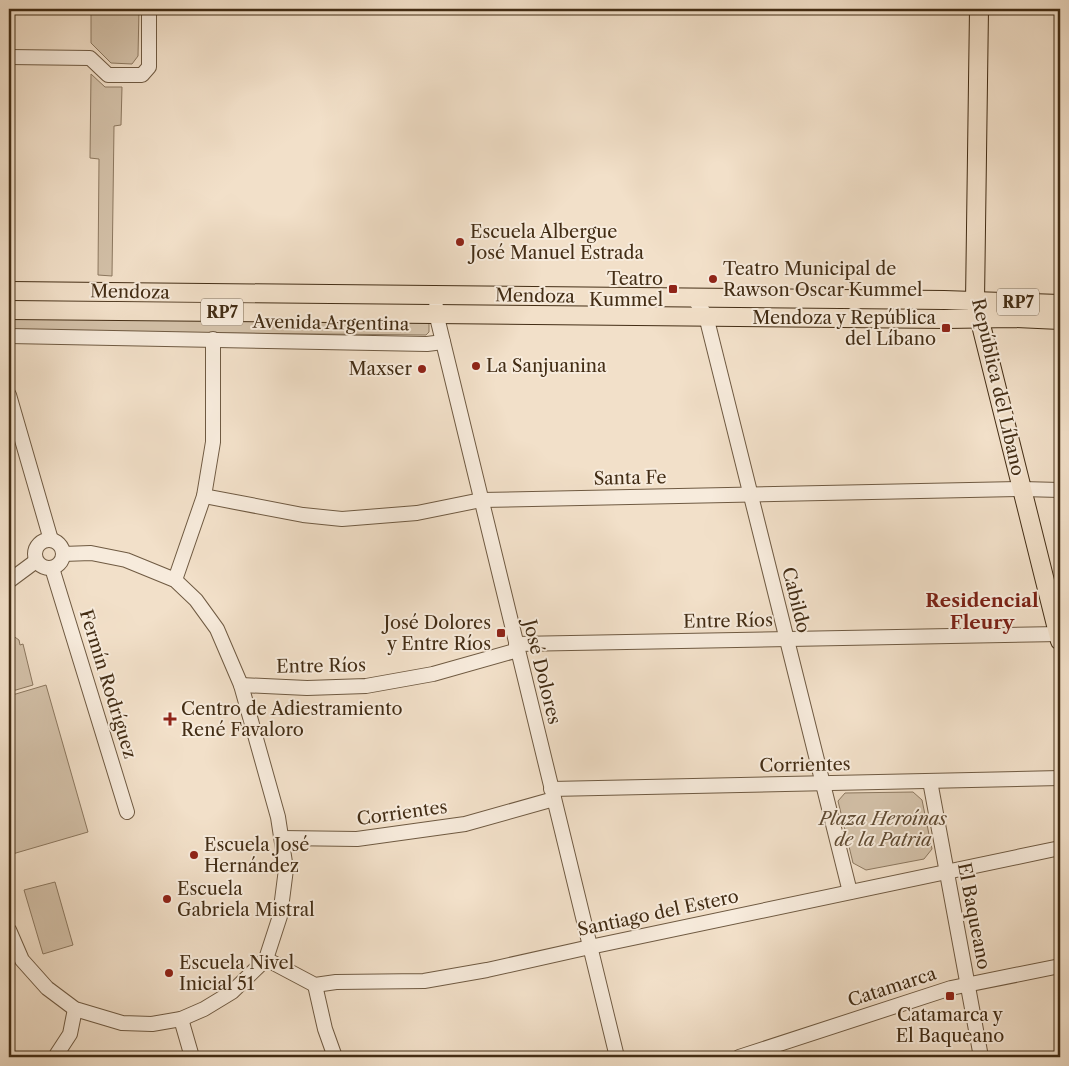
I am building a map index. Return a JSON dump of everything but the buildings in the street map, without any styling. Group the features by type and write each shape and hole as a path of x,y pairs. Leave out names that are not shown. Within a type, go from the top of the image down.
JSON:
{"main road":[{"name":"República del Líbano","path":"979,9 975,301 1060,636"},
{"name":"Mendoza","path":"9,291 975,301 1060,304"},
{"name":"Mendoza","path":"9,310 1060,320"}],"street":[{"path":"9,57 90,58 108,75 142,75 149,67 149,9"},
{"name":"José Dolores","path":"436,295 436,314 617,1057"},
{"name":"Cabildo","path":"694,298 706,316 850,892"},
{"path":"706,316 729,298"},
{"name":"Avenida Argentina","path":"9,336 427,344 443,342"},
{"path":"175,580 204,496 213,442 213,339"},
{"path":"9,395 46,541"},
{"path":"9,429 46,541"},
{"name":"Santa Fe","path":"204,496 288,512 342,519 417,513 481,500 1022,489 1060,490"},
{"path":"46,541 60,545 63,554 60,563 52,568 43,567 36,561 34,552 36,547 46,541"},
{"path":"9,930 22,960 48,988 75,1009 122,1023 152,1024 181,1019 204,1009 232,992 266,958 280,916 286,869 278,817 241,684 217,630 196,600 175,580 126,560 91,553 63,554"},
{"path":"9,581 36,561"},
{"name":"Fermín Rodríguez","path":"52,568 127,812"},
{"name":"Entre Ríos","path":"241,684 308,688 366,686 433,674 517,647 786,639 1060,636"},
{"name":"Corrientes","path":"282,838 357,839 465,824 553,794 822,783 1060,778"},
{"name":"El Baqueano","path":"930,781 981,1057"},
{"name":"Santiago del Estero","path":"315,985 336,982 424,981 487,970 590,946 1060,848"},
{"path":"266,958 315,985 325,1029 335,1057"},
{"name":"Catamarca","path":"739,1057 951,988 1060,966"},
{"path":"55,1057 70,1034 75,1009"},
{"path":"181,1019 192,1057"}],"green space":[{"path":"91,9 139,9 138,56 132,64 111,63 91,43"},
{"path":"91,74 105,87 122,87 121,125 114,126 112,276 98,275 99,159 90,158"},
{"path":"11,318 429,322 429,332 426,335 11,331 9,329 9,320"},
{"path":"9,633 19,640 20,645 23,644 33,685 9,692"},
{"path":"46,685 88,832 9,855 9,696"},
{"name":"Plaza Heroínas de la Patria","path":"913,792 922,800 932,849 924,859 866,870 853,863 838,801 845,793"},
{"path":"55,882 73,945 43,954 24,890"}],"place":[{"name":"Escuela Albergue José Manuel Estrada","path":"460,242"},
{"name":"Teatro Municipal de Rawson Oscar Kummel","path":"713,279"},
{"name":"Teatro Kummel","path":"673,289"},
{"name":"Mendoza y República del Líbano","path":"946,328"},
{"name":"La Sanjuanina","path":"476,366"},
{"name":"Maxser","path":"422,369"},
{"name":"José Dolores y Entre Ríos","path":"501,633"},
{"name":"Centro de Adiestramiento René Favaloro","path":"170,719"},
{"name":"Escuela José Hernández","path":"194,855"},
{"name":"Escuela Gabriela Mistral","path":"167,899"},
{"name":"Escuela Nivel Inicial 51","path":"169,973"},
{"name":"Catamarca y El Baqueano","path":"950,996"}],"district":[{"name":"Residencial Fleury","path":"982,611"}]}
